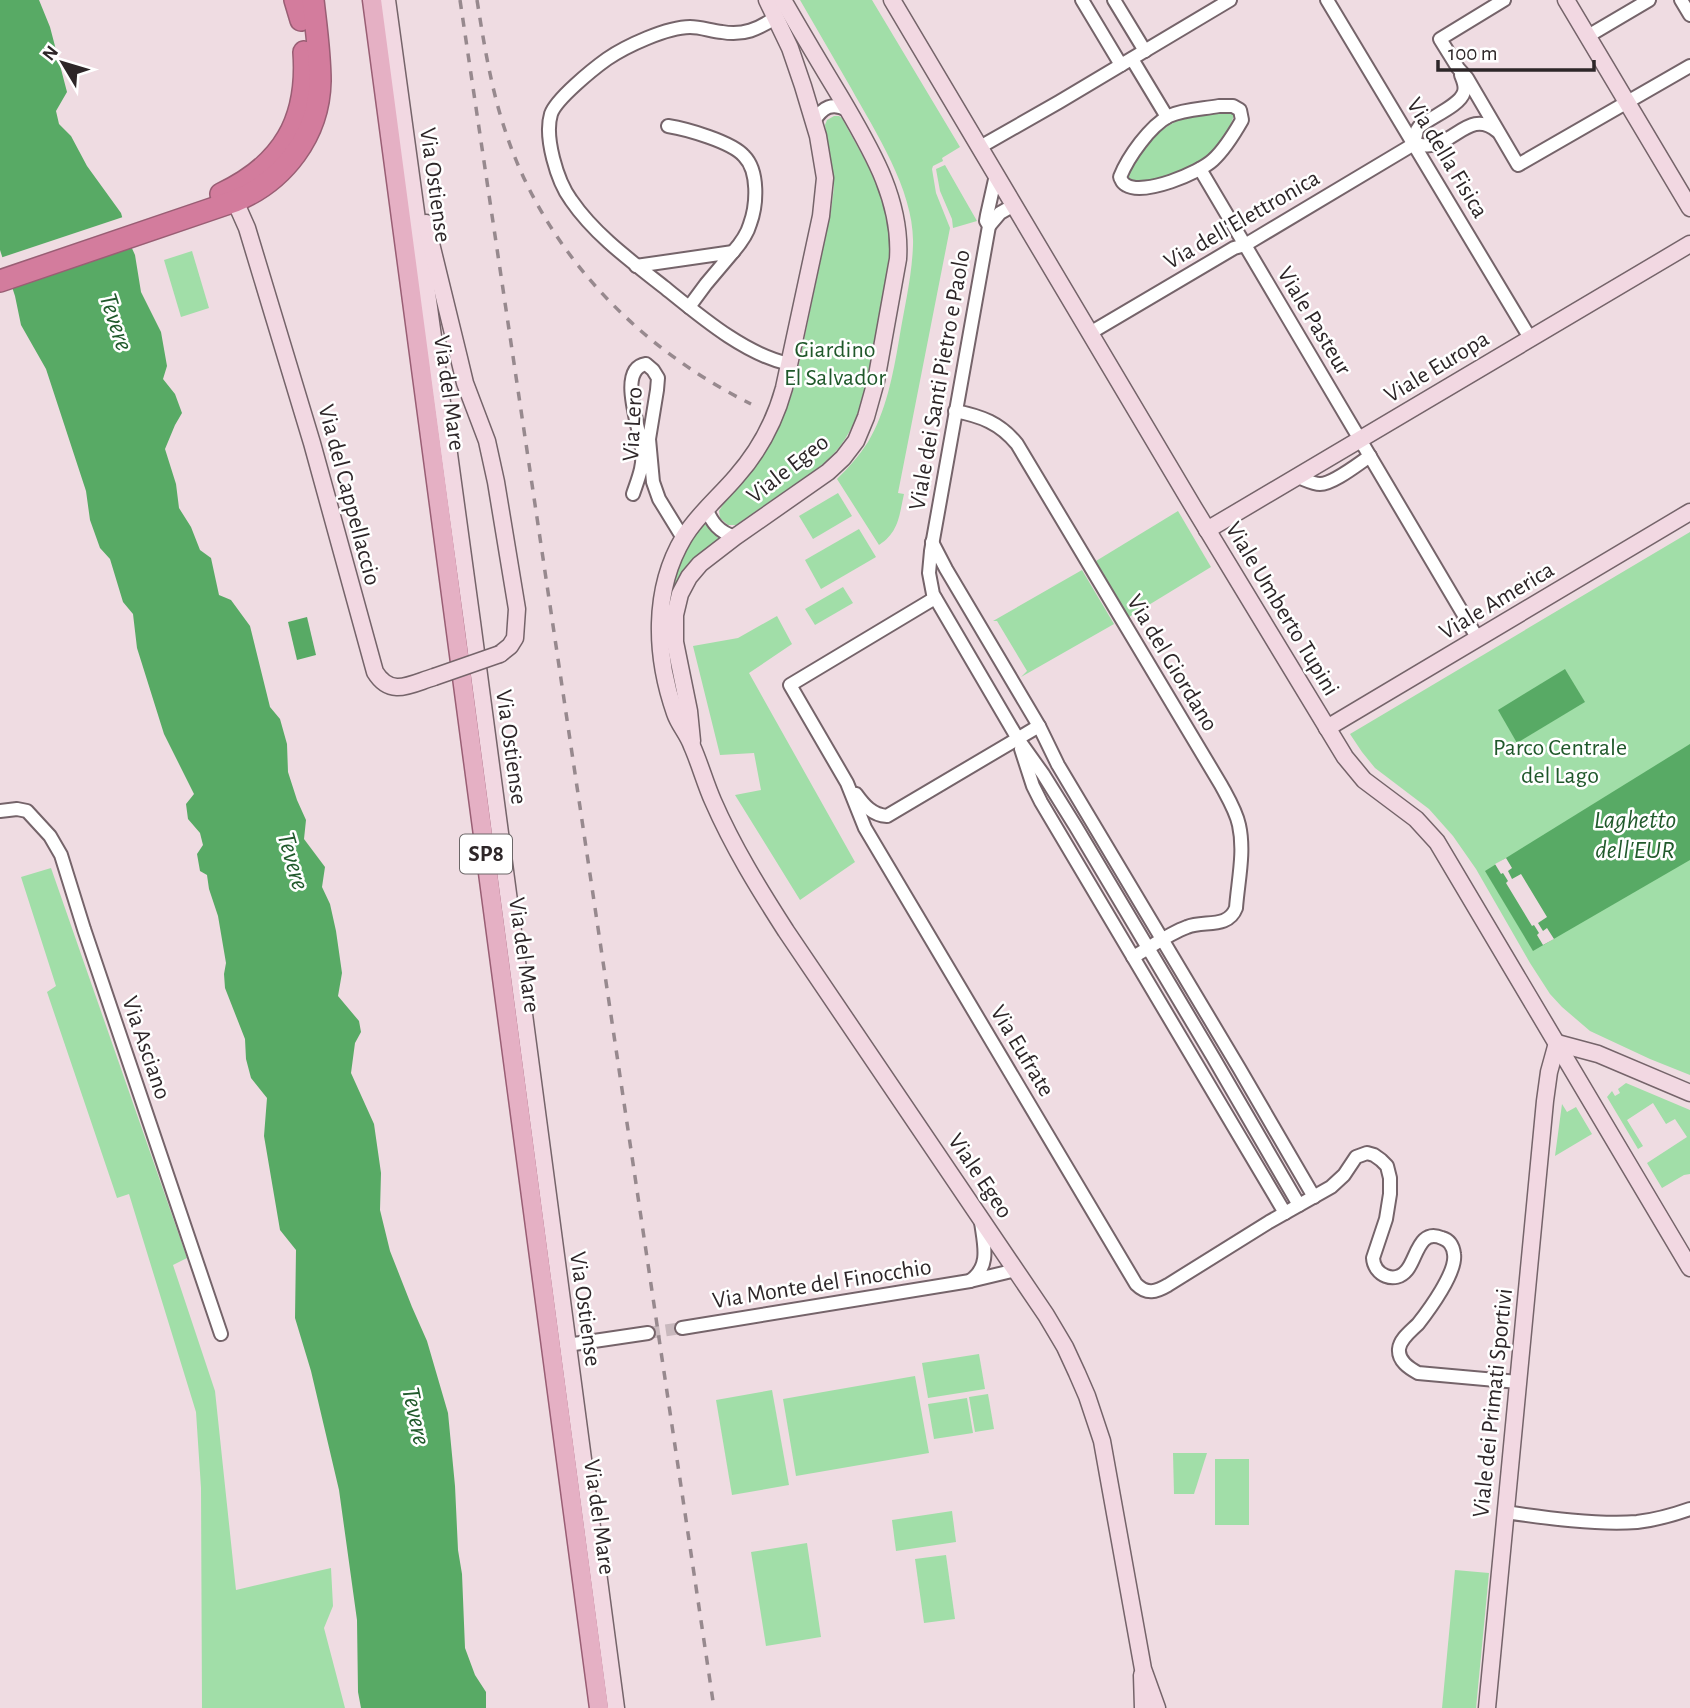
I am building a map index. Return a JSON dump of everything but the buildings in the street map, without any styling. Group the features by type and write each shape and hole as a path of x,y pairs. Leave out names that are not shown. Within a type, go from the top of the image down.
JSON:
{"highway":[{"path":"0,281 268,183 281,172 295,156 308,133 316,110 320,80 313,0"},
{"path":"245,191 278,152 299,113 305,73 299,7"},
{"path":"0,269 213,202"}],"main road":[{"name":"Via del Mare","path":"372,0 599,1708"},
{"name":"Via Ostiense","path":"387,0 616,1708"},
{"name":"Viale Egeo","path":"767,0 793,57 814,121 825,178 821,216 778,407 763,439 741,471 706,508 684,538 673,559 664,589 660,619 664,671 674,712 692,744 714,803 752,877 1065,1347 1097,1425 1109,1471 1143,1669 1157,1708"},
{"name":"Viale Egeo","path":"692,744 689,711 675,647 674,621 682,591 692,573 709,557 818,479 843,458 858,436 880,365 898,259 898,231 882,175 848,110 783,0"},
{"name":"Viale Umberto Tupini","path":"892,0 1207,530 1350,764 1364,780 1416,819 1432,836 1459,877 1690,1268"},
{"path":"1566,0 1690,208"},
{"name":"Via del Cappellaccio","path":"245,191 247,228 312,443 370,659 379,678 394,688 434,677 506,651 513,641 517,609 487,441 466,383 424,217 412,186"},
{"name":"Viale Europa","path":"1207,530 1690,244"},
{"name":"Viale America","path":"1328,728 1690,512"},
{"path":"1557,1043 1612,1059 1690,1093"},
{"name":"Viale dei Primati Sportivi","path":"1487,1708 1545,1101 1557,1043"},
{"name":"Viale Egeo","path":"1143,1669 1143,1708"}],"street":[{"path":"1082,0 1167,117"},
{"path":"1114,0 1145,51"},
{"path":"977,143 1059,102 1230,0"},
{"name":"Via della Fisica","path":"1327,0 1530,338"},
{"path":"1499,133 1481,123 1435,145 1414,144 1416,130 1457,102 1463,94 1464,83 1458,68 1440,39 1504,0"},
{"path":"1588,37 1649,0"},
{"path":"1681,0 1690,15"},
{"path":"776,17 746,32 727,33 688,27 636,43 620,51 586,76 554,107 549,125 556,170 564,190 583,216 615,248 724,332 757,352 789,364"},
{"path":"1458,68 1467,78 1518,165 1690,66"},
{"path":"814,121 822,110 829,106 848,110"},
{"path":"1233,106 1240,110 1242,120 1212,161 1200,169 1178,179 1146,188 1123,184 1120,177 1124,166 1144,139 1167,117 1181,112 1233,106"},
{"path":"668,126 688,130 731,147 750,163 754,181 753,215 745,236 689,307"},
{"name":"Via dell'Elettronica","path":"1090,333 1234,248 1245,246 1414,144"},
{"name":"Viale Pasteur","path":"1200,169 1478,639"},
{"name":"Viale dei Santi Pietro e Paolo","path":"934,598 929,573 932,542 989,226 986,215 996,175"},
{"path":"989,226 1000,213 1014,205"},
{"path":"636,266 733,252"},
{"name":"Via Lero","path":"633,494 641,472 642,452 630,383 633,372 646,365 653,370 657,378 650,434 653,482 659,499 684,538"},
{"name":"Via del Giordano","path":"955,411 989,420 1006,431 1017,444 1233,809 1241,842 1234,913 1225,921 1190,926 1163,940"},
{"path":"1298,477 1323,484 1370,456"},
{"name":"Viale Egeo","path":"706,508 717,528 735,537"},
{"name":"Viale dei Santi Pietro e Paolo","path":"932,542 1039,726"},
{"path":"1299,1205 1076,827 1018,739 934,598 790,685 847,783 871,811 882,816 887,816 1018,739 1039,726 1058,765 1240,1068 1314,1197"},
{"path":"1018,739 1035,791 1285,1213 1340,1179 1356,1157 1369,1154 1381,1160 1388,1170 1390,1183 1386,1219 1373,1254 1373,1262 1378,1271 1390,1277 1404,1273 1420,1244 1430,1236 1447,1240 1454,1253 1451,1269 1439,1293 1401,1344 1399,1352 1402,1360 1412,1370 1422,1373 1518,1382"},
{"name":"Via Eufrate","path":"847,783 865,828 1139,1287 1154,1292 1168,1285 1285,1213"},
{"name":"Via Asciano","path":"0,811 27,811 50,836 61,855 83,929 221,1334"},
{"path":"1061,836 1090,819"},
{"path":"1093,889 1122,872"},
{"path":"1133,957 1163,940"},
{"path":"1169,1017 1198,999"},
{"path":"1210,1086 1240,1068"},
{"path":"1252,1155 1280,1139"},
{"name":"Via Monte del Finocchio","path":"970,1281 978,1275 984,1264 981,1218"},
{"name":"Via Monte del Finocchio","path":"682,1328 970,1281 1016,1270"},
{"path":"567,1345 648,1333"},
{"path":"1505,1512 1627,1522 1651,1520 1690,1509"}],"green space":[{"path":"800,0 872,0 960,147 942,158 943,161 932,169 936,193 950,228 898,493 904,494 901,509 891,535 879,545 837,479 868,442 888,393 909,281 912,225 908,204 892,164 872,124"},
{"path":"1230,111 1234,114 1225,134 1199,164 1181,173 1157,179 1141,181 1129,178 1130,169 1141,150 1168,126 1191,116"},
{"name":"Giardino El Salvador","path":"834,116 842,118 868,167 884,205 889,232 887,272 866,387 849,432 829,458 736,525 728,525 720,518 719,511 767,448 783,418 795,383 831,211 834,187 825,125 827,120"},
{"path":"945,165 977,221 953,228 940,191 936,169"},
{"path":"192,251 209,308 181,317 164,260"},
{"path":"838,493 852,516 813,539 799,516"},
{"path":"1178,511 1211,567 1129,617 1096,561"},
{"path":"703,522 720,540 667,607 683,552"},
{"path":"859,529 876,557 821,589 805,560"},
{"name":"Parco Centrale del Lago","path":"1690,532 1690,1075 1590,1031 1562,1007 1530,963 1476,869 1453,836 1429,809 1375,768 1350,734"},
{"path":"1082,570 1114,624 1021,677 1027,671 997,621 993,621"},
{"path":"843,587 853,603 815,625 805,609"},
{"path":"777,616 792,644 749,673 855,862 800,900 735,795 761,790 754,753 720,755 693,646 738,638"},
{"path":"51,868 187,1258 173,1265 215,1391 236,1590 331,1568 333,1606 324,1628 345,1708 202,1708 201,1488 196,1412 129,1194 117,1198 47,992 56,986 21,877"},
{"path":"1626,1083 1690,1110 1690,1174 1662,1188 1647,1163 1687,1137 1675,1119 1666,1124 1653,1103 1627,1120 1643,1146 1638,1149 1607,1097 1612,1091 1615,1096 1620,1093 1618,1089"},
{"path":"1562,1104 1567,1112 1576,1107 1592,1134 1555,1156"},
{"path":"979,1354 985,1389 928,1398 922,1363"},
{"path":"915,1376 929,1453 796,1476 783,1399"},
{"path":"772,1390 789,1485 732,1495 716,1400"},
{"path":"988,1394 994,1429 975,1432 969,1397"},
{"path":"967,1398 973,1433 934,1439 928,1404"},
{"path":"1173,1453 1207,1453 1194,1494 1174,1494"},
{"path":"1215,1459 1249,1459 1249,1525 1215,1525"},
{"path":"952,1511 956,1542 896,1551 892,1520"},
{"path":"807,1543 821,1637 766,1646 751,1552"},
{"path":"946,1555 955,1619 924,1623 915,1559"},
{"path":"1455,1570 1489,1573 1476,1708 1442,1708"}],"water":[{"name":"Tevere","path":"0,0 39,0 50,27 67,92 56,111 59,124 71,136 87,166 121,213 135,255 141,292 161,332 167,366 163,379 175,394 182,413 165,449 176,484 179,508 191,527 200,550 211,558 219,595 231,600 250,626 270,707 280,719 287,744 288,772 306,820 304,839 325,867 322,887 330,904 342,973 338,996 359,1021 361,1032 355,1043 351,1073 374,1124 381,1173 380,1210 390,1251 427,1341 448,1413 462,1574 465,1648 475,1675 486,1692 486,1708 361,1708 358,1692 357,1620 339,1490 311,1371 295,1318 296,1250 280,1230 264,1136 267,1098 251,1078 245,1039 225,988 226,963 218,916 207,875 200,871 197,854 203,845 200,833 188,819 186,804 194,794 164,734 137,648 133,614 123,602 110,559 100,548 90,520 86,491 46,369 21,325 0,250"},
{"path":"307,617 316,655 297,660 288,622"},
{"path":"1565,669 1585,702 1517,743 1498,710"},
{"name":"Laghetto dell'EUR","path":"1690,744 1690,860 1533,951 1485,871"}],"pier":[{"path":"126,216 133,243 9,288 0,258"},
{"path":"1506,858 1512,868 1508,871 1512,879 1521,874 1547,917 1538,923 1543,931 1547,928 1554,939 1543,945 1537,935 1539,933 1534,925 1532,926 1506,883 1508,881 1495,864"}],"tunnel":[{"path":"648,1333 682,1328"}],"railway":[{"path":"460,0 714,1708"},
{"path":"477,0 492,82 505,130 522,174 544,216 570,255 600,291 634,325 670,355 751,404"}]}
